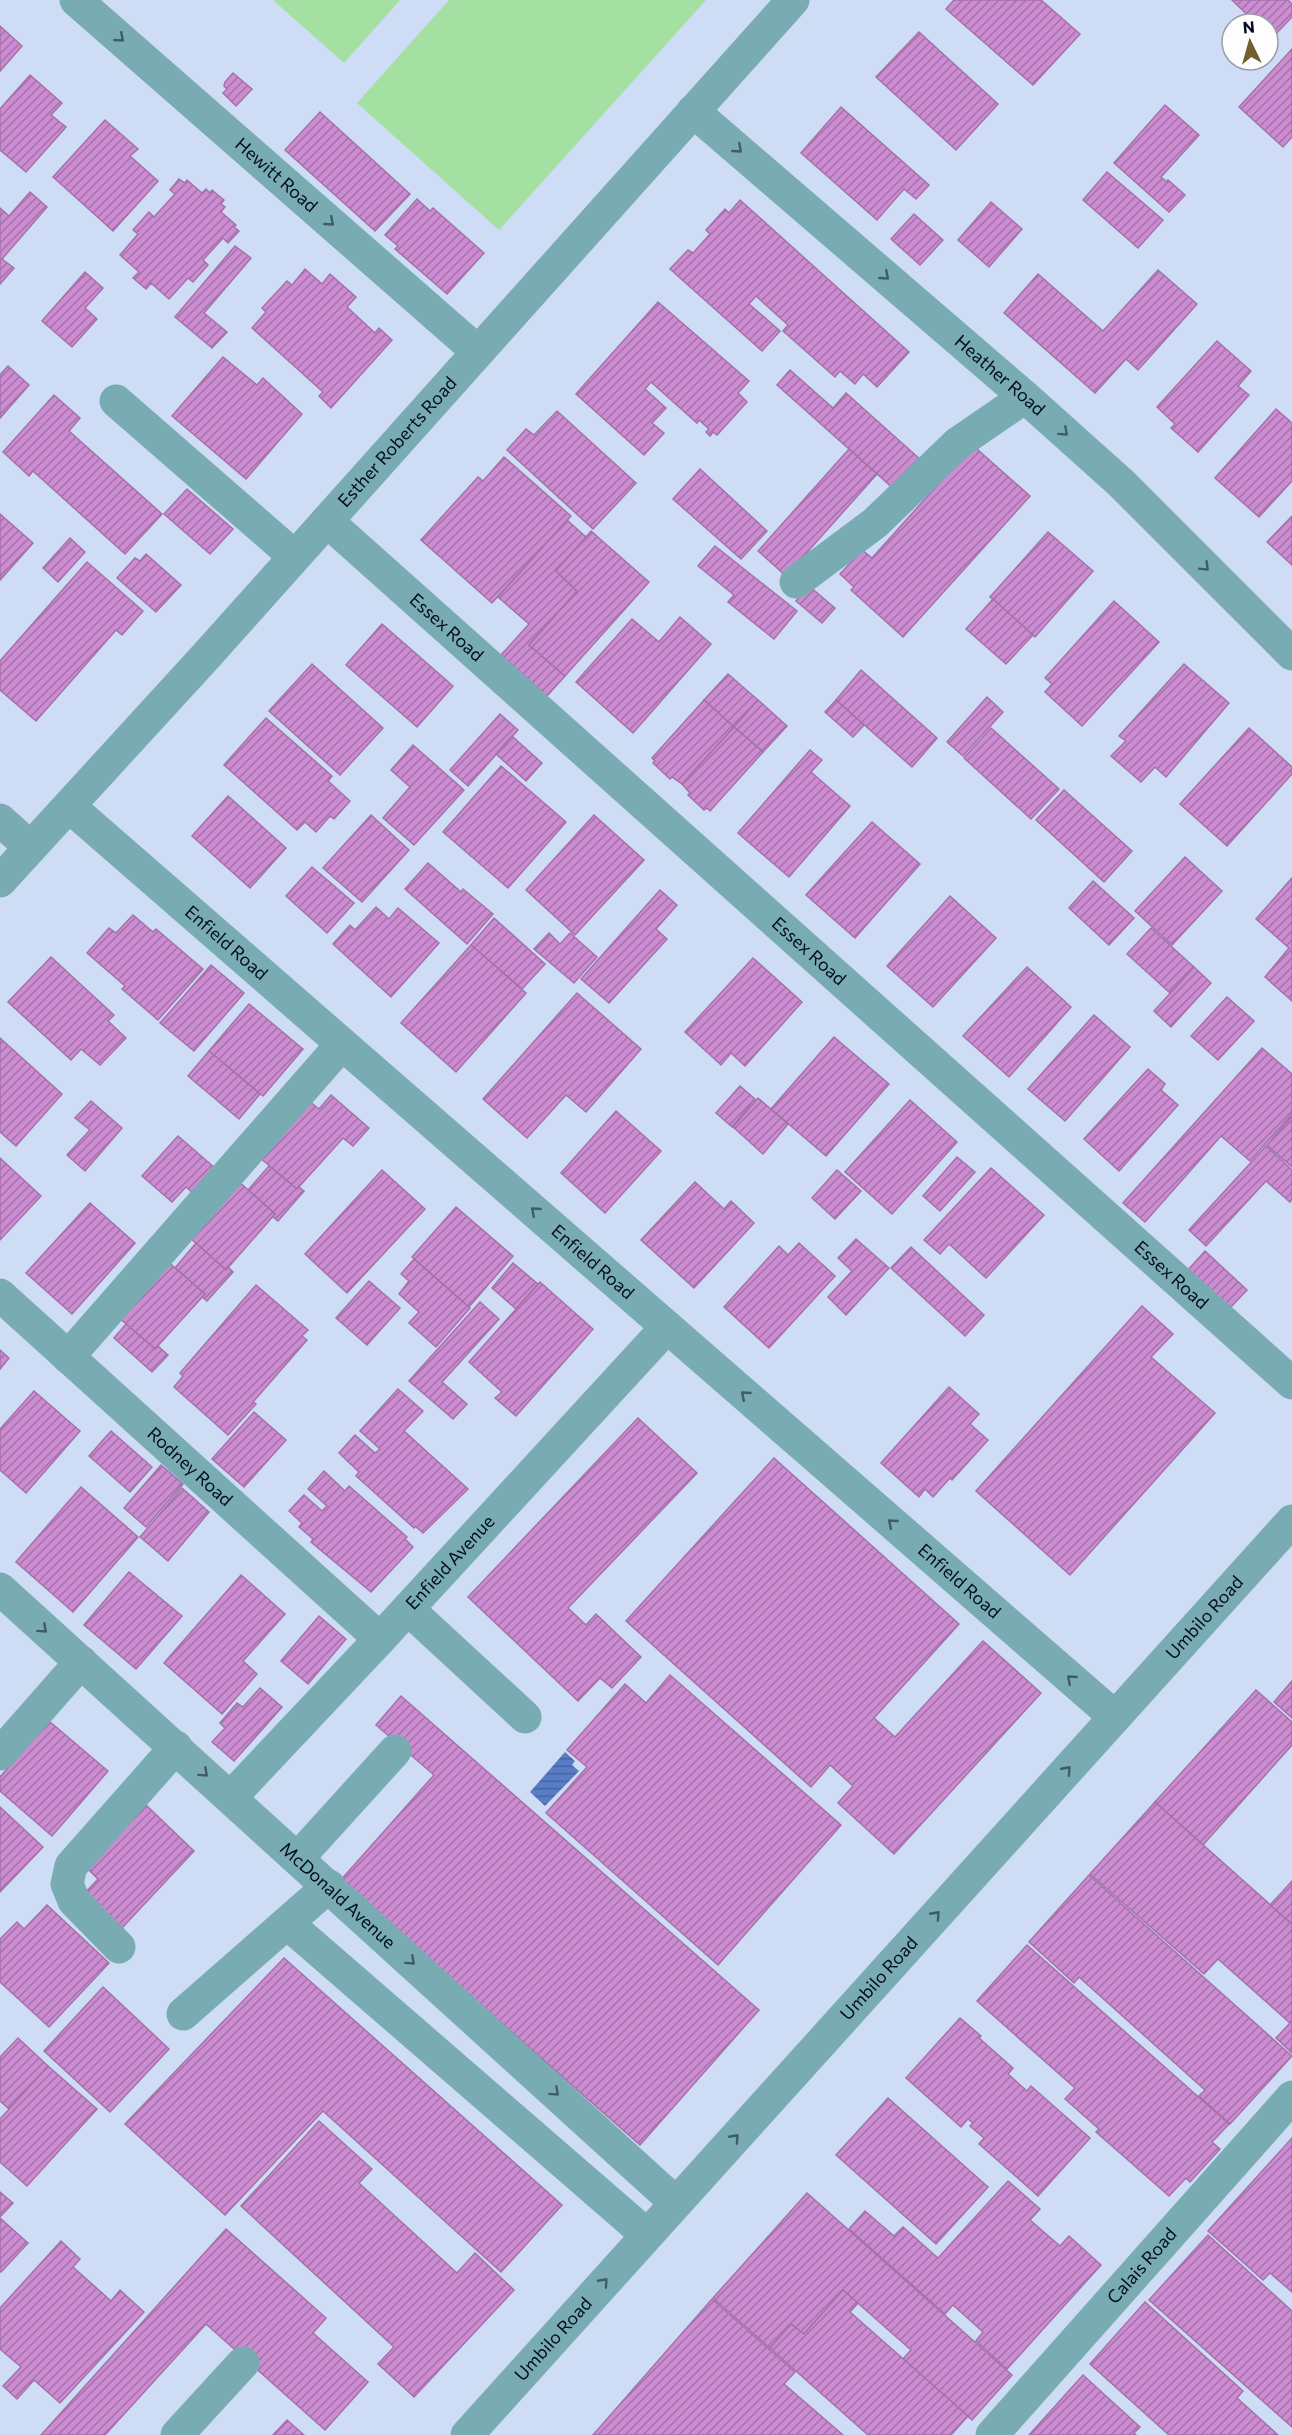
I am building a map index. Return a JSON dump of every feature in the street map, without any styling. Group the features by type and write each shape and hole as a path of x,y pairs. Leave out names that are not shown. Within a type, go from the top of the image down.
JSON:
{"street":[{"name":"Hewitt Road","path":"76,0 477,351"},
{"name":"Esther Roberts Road","path":"0,881 70,807 793,0"},
{"name":"Heather Road","path":"693,111 1025,397 1121,483 1292,654"},
{"path":"796,582 875,523 958,443 1025,397"},
{"path":"116,401 294,556"},
{"name":"Essex Road","path":"327,521 1292,1383"},
{"name":"Enfield Road","path":"70,807 1115,1717"},
{"path":"0,820 30,847"},
{"path":"69,1358 342,1044"},
{"name":"Rodney Road","path":"0,1295 380,1640"},
{"name":"Enfield Avenue","path":"231,1797 380,1640 668,1327"},
{"name":"Umbilo Road","path":"466,2435 1292,1521"},
{"name":"McDonald Avenue","path":"0,1589 676,2203"},
{"path":"408,1609 525,1717"},
{"path":"0,1754 81,1662"},
{"path":"119,1947 74,1901 67,1884 71,1866 176,1747"},
{"path":"298,1858 395,1751"},
{"path":"183,2014 329,1886"},
{"path":"287,1923 647,2235"},
{"name":"Calais Road","path":"992,2435 1292,2097"},
{"path":"177,2435 243,2363"}],"green space":[{"path":"273,0 400,0 344,63"},
{"path":"449,0 706,0 499,230 357,103"}],"water":[{"path":"565,1752 575,1761 572,1765 579,1771 545,1806 530,1792"}],"building":[{"path":"954,0 1041,0 1080,34 1033,85 946,9"},
{"path":"1232,0 1288,0 1292,4 1292,17 1280,30 1280,12 1244,12"},
{"path":"0,26 22,46 0,71"},
{"path":"919,32 998,104 956,150 876,77"},
{"path":"1292,49 1292,137 1283,147 1239,107 1271,72 1280,72 1280,62"},
{"path":"233,73 252,89 236,106 223,93 227,89 224,86 225,82"},
{"path":"30,75 62,103 51,115 66,127 26,172 0,150 0,109"},
{"path":"1165,105 1199,135 1161,177 1185,195 1169,212 1114,163"},
{"path":"841,107 929,185 916,199 904,189 877,220 801,153"},
{"path":"320,112 410,194 375,231 285,150"},
{"path":"105,120 138,149 130,156 158,181 113,231 53,177"},
{"path":"1107,172 1163,220 1138,248 1083,200"},
{"path":"179,179 185,183 187,180 202,193 206,189 210,193 212,190 224,200 221,204 225,207 221,212 236,225 234,227 239,231 228,243 223,238 203,260 208,265 193,282 188,278 169,299 151,283 146,289 133,278 139,272 120,255 138,234 133,230 149,212 154,217 175,194 170,190"},
{"path":"30,192 47,207 2,259 14,268 0,284 0,208 9,216"},
{"path":"417,199 430,211 433,208 484,253 447,294 395,249 398,246 385,235"},
{"path":"740,200 909,352 877,387 863,374 855,384 840,371 835,377 783,331 788,325 756,296 749,304 780,331 762,351 670,269 688,250 693,253 710,234 706,230 725,209 729,213"},
{"path":"991,202 1022,229 989,267 958,240"},
{"path":"914,214 943,240 920,265 891,239"},
{"path":"235,246 251,258 204,313 227,332 212,348 175,317"},
{"path":"305,269 322,284 330,274 356,297 347,307 375,333 379,328 392,340 331,408 319,396 323,392 252,328 266,312 262,308 287,281 292,285"},
{"path":"1158,270 1197,304 1138,370 1126,359 1095,393 1004,313 1038,274 1103,331"},
{"path":"85,272 103,288 85,308 97,319 72,347 42,321"},
{"path":"658,302 749,381 738,393 747,402 717,435 713,432 710,436 706,432 709,429 699,420 697,423 651,382 645,389 666,408 652,423 664,433 644,455 576,394"},
{"path":"1217,341 1251,371 1238,386 1249,395 1198,452 1171,428 1175,424 1157,407"},
{"path":"223,357 257,385 263,378 302,414 246,479 172,416"},
{"path":"8,366 29,385 0,418 0,375"},
{"path":"790,370 833,408 846,393 921,460 895,490 777,385"},
{"path":"54,395 80,418 69,431 162,514 125,554 33,471 29,476 3,452"},
{"path":"1276,409 1292,423 1292,481 1259,517 1215,478"},
{"path":"557,411 636,483 593,529 507,450 526,429 534,435"},
{"path":"969,442 1030,496 903,637 851,590 854,587 840,574 862,550 872,558 951,470"},
{"path":"849,449 877,474 786,576 758,551"},
{"path":"504,457 571,516 492,603 421,540 478,477 483,481"},
{"path":"700,469 767,531 741,559 673,499"},
{"path":"187,489 233,529 210,554 164,514"},
{"path":"0,514 33,543 0,580"},
{"path":"1292,516 1292,565 1267,542"},
{"path":"567,520 586,537 556,571 577,591 529,645 565,676 547,696 501,655 529,624 498,597"},
{"path":"591,531 649,582 565,676 529,645 577,591 556,571"},
{"path":"1048,532 1093,571 1035,637 990,597"},
{"path":"70,538 85,552 58,582 43,568"},
{"path":"715,546 797,611 774,639 728,602 734,595 698,566"},
{"path":"146,554 181,585 156,612 117,578 135,558 140,561"},
{"path":"87,562 143,611 122,635 116,630 36,721 0,690 0,661"},
{"path":"809,586 835,608 822,623 796,601"},
{"path":"993,599 1033,635 1006,664 966,629"},
{"path":"1114,601 1159,642 1082,726 1045,692 1052,684 1045,678"},
{"path":"680,617 711,644 633,733 576,682 632,619 659,642"},
{"path":"382,624 453,686 417,727 346,665"},
{"path":"312,664 383,728 340,775 269,711"},
{"path":"1184,664 1229,703 1166,777 1155,767 1141,782 1111,756 1126,741 1119,736"},
{"path":"861,670 937,738 912,767 836,700"},
{"path":"728,674 758,700 734,727 704,700"},
{"path":"987,697 1003,712 963,756 947,742"},
{"path":"704,700 734,727 682,784 672,777 670,779 653,763 655,761 652,758"},
{"path":"758,700 787,726 763,752 734,727"},
{"path":"836,700 864,725 853,737 825,712"},
{"path":"500,714 518,730 468,786 450,770"},
{"path":"266,718 332,776 328,781 350,801 334,819 330,816 316,832 305,822 297,830 224,765"},
{"path":"734,727 763,752 710,811 707,808 704,810 688,795 690,793 682,784"},
{"path":"991,728 1059,789 1031,819 964,758"},
{"path":"1249,728 1292,767 1292,774 1227,846 1180,804"},
{"path":"512,736 542,763 526,781 496,754"},
{"path":"413,745 464,790 414,845 383,818 410,787 391,770"},
{"path":"810,750 822,760 811,772 850,806 789,877 738,833"},
{"path":"501,766 566,822 508,888 443,832"},
{"path":"1064,790 1132,851 1104,882 1036,820"},
{"path":"228,796 286,848 250,888 192,836"},
{"path":"371,815 409,850 362,902 323,868"},
{"path":"594,815 644,860 575,935 526,890"},
{"path":"872,822 920,864 855,938 806,895"},
{"path":"1185,857 1222,891 1172,945 1135,911"},
{"path":"428,863 461,892 463,889 493,914 467,944 405,889"},
{"path":"312,867 354,903 327,933 286,896"},
{"path":"1292,878 1292,1001 1265,977 1289,948 1256,919"},
{"path":"1093,881 1134,918 1109,945 1069,908"},
{"path":"660,890 677,905 656,929 667,939 609,1003 581,979"},
{"path":"950,896 996,938 933,1007 887,966"},
{"path":"376,907 389,919 398,908 439,943 391,997 333,944 350,925 355,930"},
{"path":"133,915 153,932 156,929 203,969 158,1020 122,989 125,986 87,953 109,928 116,933"},
{"path":"494,918 545,964 522,989 471,945"},
{"path":"1151,928 1194,967 1170,993 1127,954"},
{"path":"549,933 560,944 570,933 597,957 574,983 534,949"},
{"path":"471,945 526,993 456,1072 401,1023"},
{"path":"51,957 114,1015 108,1021 126,1038 100,1065 81,1049 71,1060 8,1002"},
{"path":"753,958 802,1002 745,1066 731,1053 721,1065 685,1032"},
{"path":"211,965 244,993 194,1051 160,1023"},
{"path":"1027,967 1071,1007 1009,1077 963,1036"},
{"path":"1194,967 1211,983 1171,1027 1154,1011"},
{"path":"577,993 641,1049 586,1112 566,1095 527,1138 483,1099"},
{"path":"1227,997 1254,1021 1218,1060 1191,1036"},
{"path":"249,1004 303,1049 263,1096 209,1051"},
{"path":"1094,1015 1130,1047 1065,1121 1028,1089"},
{"path":"834,1037 889,1084 826,1156 771,1109"},
{"path":"0,1038 62,1094 16,1146 0,1132"},
{"path":"1262,1048 1292,1074 1292,1114 1250,1161 1221,1136 1145,1222 1123,1203"},
{"path":"209,1051 260,1094 239,1119 188,1076"},
{"path":"1148,1069 1165,1084 1161,1090 1178,1105 1119,1171 1084,1139"},
{"path":"740,1086 755,1099 732,1127 716,1113"},
{"path":"331,1095 369,1128 353,1146 343,1138 297,1189 259,1157 309,1101 319,1109"},
{"path":"758,1098 788,1124 763,1154 733,1127"},
{"path":"910,1100 957,1142 892,1214 845,1172"},
{"path":"91,1101 122,1128 85,1171 67,1155 90,1130 75,1118"},
{"path":"616,1111 661,1151 605,1213 561,1173"},
{"path":"1292,1116 1292,1167 1267,1145"},
{"path":"178,1136 215,1168 193,1193 186,1187 172,1202 142,1176"},
{"path":"1266,1146 1292,1170 1292,1199 1290,1202 1266,1181 1206,1246 1189,1230"},
{"path":"957,1157 975,1172 940,1211 923,1196"},
{"path":"0,1158 41,1196 0,1240"},
{"path":"269,1166 297,1189 299,1187 304,1191 278,1221 273,1217 275,1214 248,1190"},
{"path":"991,1168 1044,1215 986,1278 949,1244 940,1254 924,1240"},
{"path":"382,1170 425,1209 347,1293 305,1254"},
{"path":"837,1170 861,1191 835,1219 812,1198"},
{"path":"238,1181 275,1214 226,1270 188,1236"},
{"path":"695,1182 724,1209 731,1201 754,1223 694,1288 641,1240"},
{"path":"90,1203 135,1243 72,1314 26,1273"},
{"path":"456,1207 513,1256 469,1307 412,1257"},
{"path":"856,1239 889,1268 846,1315 828,1297 852,1271 838,1258"},
{"path":"196,1243 226,1270 228,1267 233,1272 207,1301 202,1297 205,1294 175,1268"},
{"path":"799,1243 835,1276 769,1348 724,1307 779,1246 788,1255"},
{"path":"911,1247 984,1315 965,1336 891,1268"},
{"path":"1205,1251 1247,1290 1229,1309 1187,1271"},
{"path":"414,1259 470,1308 436,1347 409,1323 419,1312 399,1294 409,1281 401,1274"},
{"path":"166,1260 205,1294 155,1349 117,1316"},
{"path":"513,1263 538,1284 516,1309 492,1288"},
{"path":"369,1281 400,1308 367,1345 336,1318"},
{"path":"540,1282 593,1329 516,1416 495,1398 502,1392 469,1362"},
{"path":"256,1285 308,1330 302,1336 307,1340 253,1402 256,1404 228,1435 174,1387 183,1376 180,1373"},
{"path":"480,1302 499,1319 442,1382 467,1404 453,1419 409,1381"},
{"path":"1142,1306 1173,1334 1151,1357 1215,1413 1070,1575 976,1491"},
{"path":"126,1324 155,1349 158,1346 168,1355 152,1372 114,1338"},
{"path":"0,1350 9,1358 0,1369"},
{"path":"949,1387 979,1414 970,1424 988,1440 952,1480 950,1478 933,1497 925,1489 919,1497 881,1463"},
{"path":"398,1389 423,1411 404,1431 468,1489 423,1533 415,1526 414,1528 356,1476 359,1472 339,1453 355,1435 375,1453 380,1449 360,1431"},
{"path":"34,1391 80,1431 26,1493 0,1470 0,1429"},
{"path":"254,1412 286,1440 244,1487 212,1459"},
{"path":"638,1418 697,1473 568,1608 586,1625 596,1614 641,1657 612,1688 600,1678 578,1701 468,1597"},
{"path":"111,1431 152,1467 130,1492 89,1456"},
{"path":"774,1458 959,1624 874,1718 895,1737 983,1641 1041,1693 894,1854 838,1803 853,1786 830,1765 811,1787 626,1621"},
{"path":"161,1465 183,1484 146,1527 124,1508"},
{"path":"324,1471 345,1491 349,1486 407,1537 405,1539 413,1547 371,1592 311,1542 313,1539 299,1527 302,1523 289,1511 304,1495 322,1511 327,1506 308,1489"},
{"path":"81,1487 138,1537 73,1612 16,1562"},
{"path":"182,1488 209,1512 168,1561 140,1537"},
{"path":"129,1572 182,1616 136,1669 84,1625"},
{"path":"241,1575 285,1614 243,1661 257,1674 222,1714 164,1663"},
{"path":"319,1616 346,1639 308,1684 281,1661"},
{"path":"670,1675 841,1825 718,1965 546,1813 587,1767 567,1750 625,1684 646,1703"},
{"path":"1292,1681 1292,1718 1274,1702"},
{"path":"260,1688 282,1707 234,1761 212,1742 225,1728 220,1723 237,1703 243,1707"},
{"path":"1256,1690 1292,1722 1292,1745 1203,1845 1155,1802"},
{"path":"401,1696 759,2010 640,2145 340,1881 434,1775 376,1725"},
{"path":"49,1721 108,1771 52,1836 0,1791 0,1777"},
{"path":"1155,1802 1292,1924 1292,2053 1276,2038 1290,2023 1218,1959 1204,1974 1090,1874"},
{"path":"146,1805 194,1851 122,1928 85,1893 98,1879 87,1868"},
{"path":"0,1807 43,1847 0,1892"},
{"path":"1089,1875 1292,2056 1230,2124 1199,2096 1205,2090 1079,1977 1074,1983 1029,1942"},
{"path":"1292,1881 1292,1924 1270,1905"},
{"path":"47,1905 109,1963 49,2027 0,1982 0,1939 17,1922 24,1929"},
{"path":"1027,1945 1229,2124 1212,2142 1220,2149 1190,2182 1186,2178 1169,2196 1096,2132 1099,2129 1065,2099 1075,2088 977,2001"},
{"path":"284,1958 562,2205 501,2272 323,2111 225,2215 125,2124"},
{"path":"103,1987 169,2049 110,2112 44,2051"},
{"path":"960,2018 1013,2068 1008,2074 1027,2091 1031,2086 1090,2138 1038,2196 979,2144 984,2138 970,2126 973,2123 968,2119 961,2127 906,2078"},
{"path":"18,2038 48,2066 9,2109 0,2101 0,2057"},
{"path":"48,2066 97,2109 27,2186 0,2162 0,2119"},
{"path":"888,2098 988,2187 936,2244 836,2155"},
{"path":"319,2121 372,2169 359,2183 457,2273 475,2253 514,2290 414,2397 378,2364 394,2347 241,2206"},
{"path":"1292,2138 1292,2292 1270,2273 1263,2280 1208,2231"},
{"path":"1008,2181 1040,2209 1030,2220 1060,2246 1069,2236 1101,2265 1007,2369 976,2341 983,2332 953,2305 945,2314 849,2229 865,2211 894,2236 903,2227 938,2258"},
{"path":"0,2192 13,2203 0,2217"},
{"path":"807,2193 1012,2375 972,2420 903,2359 911,2350 843,2290 804,2334 791,2324 770,2348 713,2298"},
{"path":"0,2218 28,2243 1,2272 0,2272"},
{"path":"226,2229 326,2318 313,2333 368,2382 325,2430 206,2324 105,2435 41,2435"},
{"path":"1208,2235 1292,2311 1292,2427 1149,2300"},
{"path":"61,2241 80,2259 73,2267 111,2301 120,2290 144,2312 60,2403 34,2380 17,2399 3,2386 21,2367 0,2349 0,2308"},
{"path":"843,2290 858,2303 850,2312 968,2416 951,2435 868,2435 770,2348 791,2324 804,2334"},
{"path":"712,2299 795,2372 784,2384 843,2435 593,2435"},
{"path":"1145,2302 1243,2391 1237,2398 1278,2435 1169,2435 1090,2364"},
{"path":"1083,2375 1140,2427 1134,2433 1136,2435 1029,2435"},
{"path":"287,2420 304,2435 273,2435"}]}
